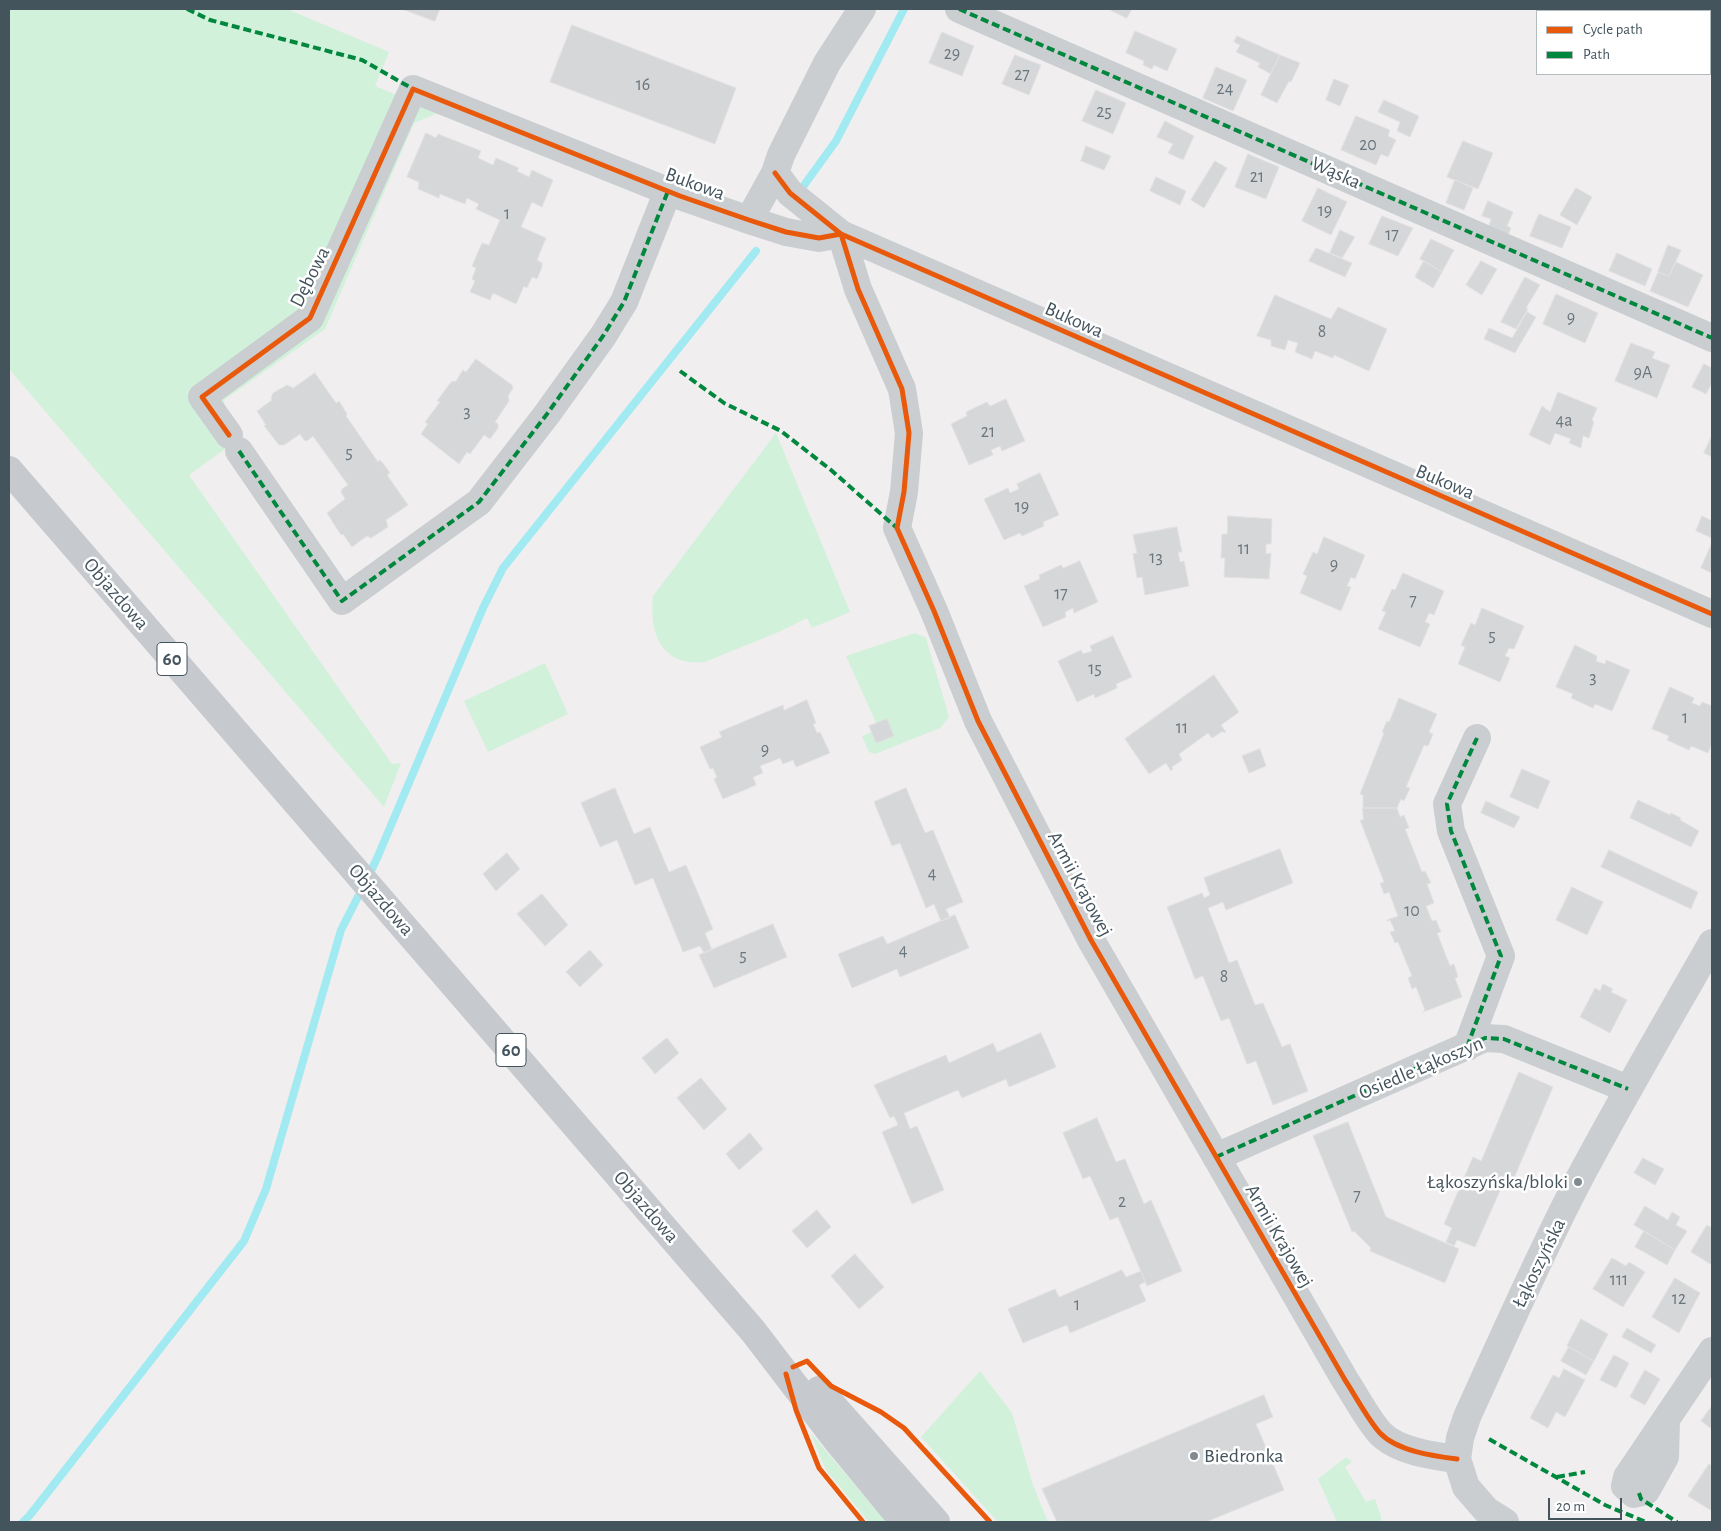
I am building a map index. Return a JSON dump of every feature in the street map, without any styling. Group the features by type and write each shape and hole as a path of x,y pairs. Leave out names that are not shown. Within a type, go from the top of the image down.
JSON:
{"main road":[{"name":"Objazdowa","path":"9,470 753,1331 835,1438 904,1522"},
{"name":"Objazdowa","path":"753,1331 822,1393 936,1522"}],"street":[{"path":"749,220 775,173 781,155 827,63 862,9"},
{"name":"Wąska","path":"959,9 1712,338"},
{"name":"Bukowa","path":"413,89 668,191 749,220 786,232 818,238 842,234 1712,614"},
{"name":"Dębowa","path":"413,89 310,318 202,397 342,601 480,502 547,414 603,336 624,302 668,191"},
{"path":"775,173 790,193 842,234"},
{"name":"Armii Krajowej","path":"842,234 858,289 902,389 909,433 904,492 897,528 934,611 978,721 1091,940 1345,1380 1380,1433 1402,1447 1434,1456 1456,1459"},
{"path":"1467,1047 1501,956 1451,831 1447,804 1477,738"},
{"name":"Łąkoszyńska","path":"1456,1459 1467,1417 1530,1279 1578,1182 1628,1089 1712,943"},
{"name":"Osiedle Łąkoszyn","path":"1216,1157 1485,1038 1504,1039 1628,1089"},
{"path":"1666,1420 1712,1351"},
{"path":"1456,1459 1466,1487 1486,1510 1505,1522"}],"green space":[{"path":"9,9 287,9 389,52 375,86 438,113 414,123 325,329 224,400 226,418 240,438 189,475 392,764 401,763 384,807 9,369"},
{"path":"776,433 850,612 812,628 807,618 781,631 705,662 690,662 678,659 668,653 661,645 656,634 653,623 653,596"},
{"path":"915,633 926,638 949,717 940,728 875,754 869,752 862,736 879,729 846,656"},
{"path":"545,663 568,714 488,752 464,701"},
{"path":"980,1371 1012,1413 1033,1485 1048,1522 998,1522 921,1437"},
{"path":"810,1432 886,1522 869,1522 826,1470"},
{"path":"1345,1458 1352,1462 1345,1467 1366,1502 1375,1499 1381,1516 1381,1522 1337,1522 1318,1479"}],"building":[{"path":"402,9 440,9 435,21"},
{"path":"1108,9 1132,9 1127,18"},
{"path":"572,25 736,88 715,144 550,82"},
{"path":"1135,31 1177,49 1167,71 1154,65 1152,69 1143,65 1144,61 1126,53"},
{"path":"942,32 974,46 962,76 929,63"},
{"path":"1237,36 1280,55 1271,74 1258,67 1260,63 1236,52 1240,45 1234,42"},
{"path":"1015,55 1041,65 1029,95 1002,84"},
{"path":"1280,55 1300,63 1291,82 1289,81 1277,103 1261,95"},
{"path":"1216,67 1247,80 1233,111 1203,98"},
{"path":"1334,79 1349,85 1340,106 1326,100"},
{"path":"1096,90 1126,103 1113,134 1082,121"},
{"path":"1384,100 1419,116 1410,137 1397,131 1400,122 1378,112"},
{"path":"1356,116 1390,130 1388,136 1396,140 1388,157 1381,154 1376,165 1341,150"},
{"path":"1165,121 1194,136 1183,160 1168,153 1173,144 1157,137"},
{"path":"426,133 436,138 438,134 481,151 478,158 493,165 496,158 519,168 517,171 529,177 532,170 553,180 542,207 532,202 521,227 546,238 537,260 542,263 542,267 537,279 532,277 527,288 524,286 516,304 493,293 490,300 470,292 475,281 472,279 476,268 472,266 482,243 489,245 500,220 476,209 479,204 467,198 465,204 440,194 439,198 418,189 419,182 407,177"},
{"path":"1463,141 1493,153 1478,189 1447,177"},
{"path":"1086,146 1111,156 1104,170 1081,161"},
{"path":"1248,154 1279,167 1266,199 1235,187"},
{"path":"1215,161 1227,168 1204,208 1191,200"},
{"path":"1156,177 1186,191 1180,205 1150,191"},
{"path":"1455,180 1473,188 1464,210 1446,203"},
{"path":"1318,188 1347,202 1331,235 1302,221"},
{"path":"1576,188 1592,197 1577,225 1560,215"},
{"path":"1488,201 1513,212 1507,226 1511,228 1508,235 1489,226 1491,219 1482,216"},
{"path":"1539,214 1571,227 1562,248 1530,236"},
{"path":"1382,216 1413,228 1398,256 1369,244"},
{"path":"1340,230 1355,237 1342,258 1330,253"},
{"path":"1431,239 1454,250 1442,272 1420,259"},
{"path":"1668,245 1681,250 1669,276 1658,272"},
{"path":"1316,248 1352,263 1345,277 1309,261"},
{"path":"1617,253 1652,269 1645,286 1609,271"},
{"path":"1424,261 1442,272 1433,288 1415,277"},
{"path":"1481,261 1497,269 1482,295 1466,285"},
{"path":"1676,262 1703,275 1688,307 1650,291 1658,272 1669,276"},
{"path":"1525,277 1540,285 1516,329 1501,322"},
{"path":"1556,294 1598,313 1585,343 1543,324"},
{"path":"1275,295 1331,319 1338,307 1387,329 1369,371 1334,355 1333,358 1315,351 1312,359 1295,352 1298,343 1288,340 1285,350 1271,346 1271,340 1257,336"},
{"path":"1527,312 1536,317 1515,353 1484,339 1489,328 1512,338"},
{"path":"1631,343 1655,352 1652,358 1670,365 1657,398 1615,381"},
{"path":"476,359 512,385 513,388 508,396 509,401 495,422 498,424 498,428 490,439 484,435 470,454 467,452 459,464 421,434 428,424 425,422 440,402 437,401 451,382 456,381 463,370 466,372"},
{"path":"1704,364 1712,368 1712,383 1706,394 1692,387"},
{"path":"315,373 336,403 339,401 347,414 346,416 378,462 379,460 382,462 390,473 387,475 408,505 386,520 388,527 371,538 367,536 352,547 343,534 341,535 327,513 345,499 341,492 348,485 313,436 307,441 300,434 284,445 279,445 264,426 266,425 257,411 272,400 273,393 287,385 293,388"},
{"path":"1558,392 1597,408 1592,420 1594,422 1589,438 1583,436 1581,448 1569,443 1571,439 1555,433 1550,445 1529,435 1542,406 1550,412"},
{"path":"1006,399 1025,441 1002,451 1000,446 991,450 993,455 969,465 951,424 967,416 966,412 987,402 990,406"},
{"path":"1712,439 1712,457 1704,453"},
{"path":"1040,473 1059,515 1043,522 1044,526 1022,536 1020,533 1004,540 984,499 1008,488 1010,493 1019,489 1017,484"},
{"path":"1228,516 1272,519 1271,544 1266,544 1266,554 1271,553 1269,579 1224,577 1225,558 1221,558 1222,534 1227,534"},
{"path":"1702,516 1712,521 1712,538 1696,531"},
{"path":"1177,527 1182,552 1178,552 1180,562 1184,561 1189,586 1145,595 1142,577 1137,578 1133,554 1137,553 1133,535"},
{"path":"1324,537 1365,555 1355,579 1351,577 1347,586 1351,587 1341,611 1300,593 1307,576 1303,574 1313,552 1317,554"},
{"path":"1712,543 1712,573 1701,568"},
{"path":"1080,561 1098,602 1074,613 1073,608 1065,612 1066,617 1043,627 1024,586 1040,579 1039,575 1061,565 1063,568"},
{"path":"1403,573 1444,591 1434,615 1429,613 1425,622 1430,624 1420,647 1378,629 1386,612 1382,611 1392,589 1395,590"},
{"path":"1482,608 1524,626 1514,649 1509,648 1505,656 1510,658 1500,682 1458,664 1465,647 1461,645 1471,623 1475,625"},
{"path":"1113,636 1132,677 1116,684 1117,688 1095,698 1094,694 1077,702 1058,661 1081,650 1083,654 1092,651 1090,646"},
{"path":"1575,645 1597,656 1596,661 1605,664 1606,660 1630,670 1612,711 1595,704 1593,708 1571,698 1573,694 1556,687"},
{"path":"1214,675 1239,712 1221,725 1226,732 1224,733 1223,731 1212,738 1208,733 1179,754 1182,760 1172,767 1171,771 1166,763 1149,774 1125,739"},
{"path":"1670,687 1694,698 1692,703 1700,706 1702,702 1712,706 1712,743 1708,753 1691,746 1689,750 1667,740 1669,736 1652,729"},
{"path":"1399,698 1437,714 1429,732 1433,734 1428,746 1424,745 1406,787 1410,788 1404,801 1401,799 1397,808 1363,808 1363,795 1360,794 1384,733 1382,732 1387,721 1389,722"},
{"path":"807,700 816,723 813,724 817,733 820,732 830,753 796,767 793,760 783,764 780,758 760,766 763,773 753,777 756,785 723,799 714,779 717,777 713,768 710,769 700,747 722,737 719,732 783,705 784,710"},
{"path":"887,719 894,736 876,743 869,726"},
{"path":"1260,749 1266,766 1249,773 1242,756"},
{"path":"1522,769 1550,781 1538,809 1510,797"},
{"path":"615,788 634,834 650,827 669,872 686,865 713,929 705,933 712,950 704,953 700,946 683,952 653,878 635,885 617,840 600,847 581,803"},
{"path":"906,788 925,833 933,830 963,902 946,909 950,918 941,921 934,904 926,908 900,843 892,846 874,802"},
{"path":"1638,800 1681,818 1680,820 1699,831 1691,847 1630,818"},
{"path":"1486,801 1520,817 1514,828 1481,813"},
{"path":"1363,808 1397,808 1400,817 1404,815 1409,828 1405,829 1422,872 1425,871 1431,883 1427,884 1434,903 1426,906 1432,921 1436,920 1441,932 1437,933 1450,966 1454,964 1458,977 1455,978 1462,997 1423,1012 1425,1010 1416,987 1412,989 1408,978 1412,976 1398,942 1395,943 1390,932 1395,931 1390,920 1387,920 1398,916 1389,892 1384,894 1380,883 1384,882 1360,820 1363,820"},
{"path":"1280,849 1293,883 1226,910 1223,902 1208,908 1229,963 1237,960 1255,1005 1263,1003 1282,1047 1290,1044 1308,1091 1273,1105 1256,1061 1247,1064 1229,1018 1221,1021 1203,976 1195,979 1167,907 1202,893 1204,898 1210,895 1204,878"},
{"path":"1609,850 1698,892 1691,909 1601,867"},
{"path":"507,853 520,869 496,891 483,874"},
{"path":"1572,887 1603,902 1587,935 1556,920"},
{"path":"542,894 568,925 545,946 517,914"},
{"path":"955,915 969,948 900,977 897,969 852,988 838,954 883,936 887,944"},
{"path":"773,924 787,957 714,988 699,955"},
{"path":"590,950 603,965 580,987 566,972"},
{"path":"1603,984 1613,989 1611,992 1627,1000 1610,1033 1580,1017 1595,988 1600,991"},
{"path":"1041,1033 1056,1067 1009,1087 1006,1079 962,1098 958,1090 904,1113 910,1129 917,1126 944,1190 912,1204 882,1132 898,1125 894,1116 890,1118 874,1085 946,1055 949,1063 993,1043 997,1052"},
{"path":"667,1038 679,1053 655,1074 642,1058"},
{"path":"1519,1072 1553,1087 1514,1178 1507,1175 1475,1247 1457,1240 1454,1246 1446,1242 1452,1228 1444,1224 1473,1157 1481,1161"},
{"path":"701,1078 727,1109 704,1130 677,1098"},
{"path":"1097,1118 1116,1162 1125,1159 1144,1204 1151,1200 1182,1271 1147,1286 1118,1217 1110,1220 1090,1176 1083,1179 1063,1133"},
{"path":"1348,1122 1386,1217 1459,1249 1445,1283 1370,1251 1371,1248 1354,1231 1352,1232 1313,1136"},
{"path":"750,1133 763,1149 739,1170 726,1154"},
{"path":"1643,1158 1664,1169 1655,1185 1634,1173"},
{"path":"1645,1206 1668,1220 1672,1212 1680,1217 1676,1225 1687,1231 1675,1250 1634,1225"},
{"path":"817,1210 831,1227 807,1248 792,1231"},
{"path":"1707,1225 1712,1228 1712,1265 1691,1252"},
{"path":"1644,1231 1675,1250 1667,1265 1635,1247"},
{"path":"855,1254 884,1287 859,1309 831,1276"},
{"path":"1612,1258 1626,1266 1629,1262 1645,1272 1623,1307 1593,1289"},
{"path":"1122,1270 1126,1277 1141,1271 1145,1282 1139,1285 1146,1301 1070,1333 1067,1325 1023,1343 1008,1309 1055,1289 1059,1297"},
{"path":"1675,1278 1700,1293 1679,1333 1652,1317"},
{"path":"1581,1319 1608,1334 1594,1361 1567,1346"},
{"path":"1627,1328 1656,1345 1651,1353 1622,1337"},
{"path":"1569,1347 1594,1361 1586,1375 1561,1361"},
{"path":"1614,1355 1629,1363 1616,1388 1600,1380"},
{"path":"1564,1369 1585,1380 1565,1417 1556,1412 1548,1428 1530,1418 1553,1375 1559,1378"},
{"path":"1645,1370 1660,1379 1645,1405 1630,1397"},
{"name":"Biedronka","path":"1264,1395 1273,1417 1256,1424 1284,1490 1206,1522 1057,1522 1042,1489"},
{"path":"1712,1406 1712,1429 1701,1421"},
{"path":"1709,1464 1712,1466 1712,1511 1688,1496"}],"waterway":[{"path":"802,188 836,141 904,9"},
{"path":"368,877 483,608 503,568 756,251"},
{"path":"23,1522 244,1241 266,1189 341,930 363,887"}],"marked path":[{"path":"187,9 210,20 362,60 413,89"},
{"path":"959,9 1712,338"},
{"path":"239,451 342,601 479,502 547,414 603,336 624,302 668,191"},
{"path":"680,371 724,403 781,431 831,470 897,528"},
{"path":"1467,1047 1501,956 1451,831 1447,804 1477,738"},
{"path":"1216,1157 1485,1038 1504,1039 1628,1089"},
{"path":"1489,1439 1605,1505 1646,1522"},
{"path":"1557,1477 1585,1472"},
{"path":"1639,1493 1641,1499 1677,1522"}],"cycle path":[{"path":"229,435 202,397 310,318 413,89 680,196 749,220 786,232 819,238 841,234 1712,614"},
{"path":"775,173 790,193 841,234 858,289 902,389 909,433 904,492 897,528 934,611 978,721 1091,940 1345,1380 1371,1421 1380,1433 1396,1444 1416,1452 1457,1459"},
{"path":"793,1367 807,1361 831,1386 881,1412 904,1428 990,1522"},
{"path":"786,1374 796,1410 819,1468 863,1522"}],"place":[{"name":"Łąkoszyńska/bloki","path":"1578,1182"},
{"name":"Biedronka","path":"1194,1456"}]}
